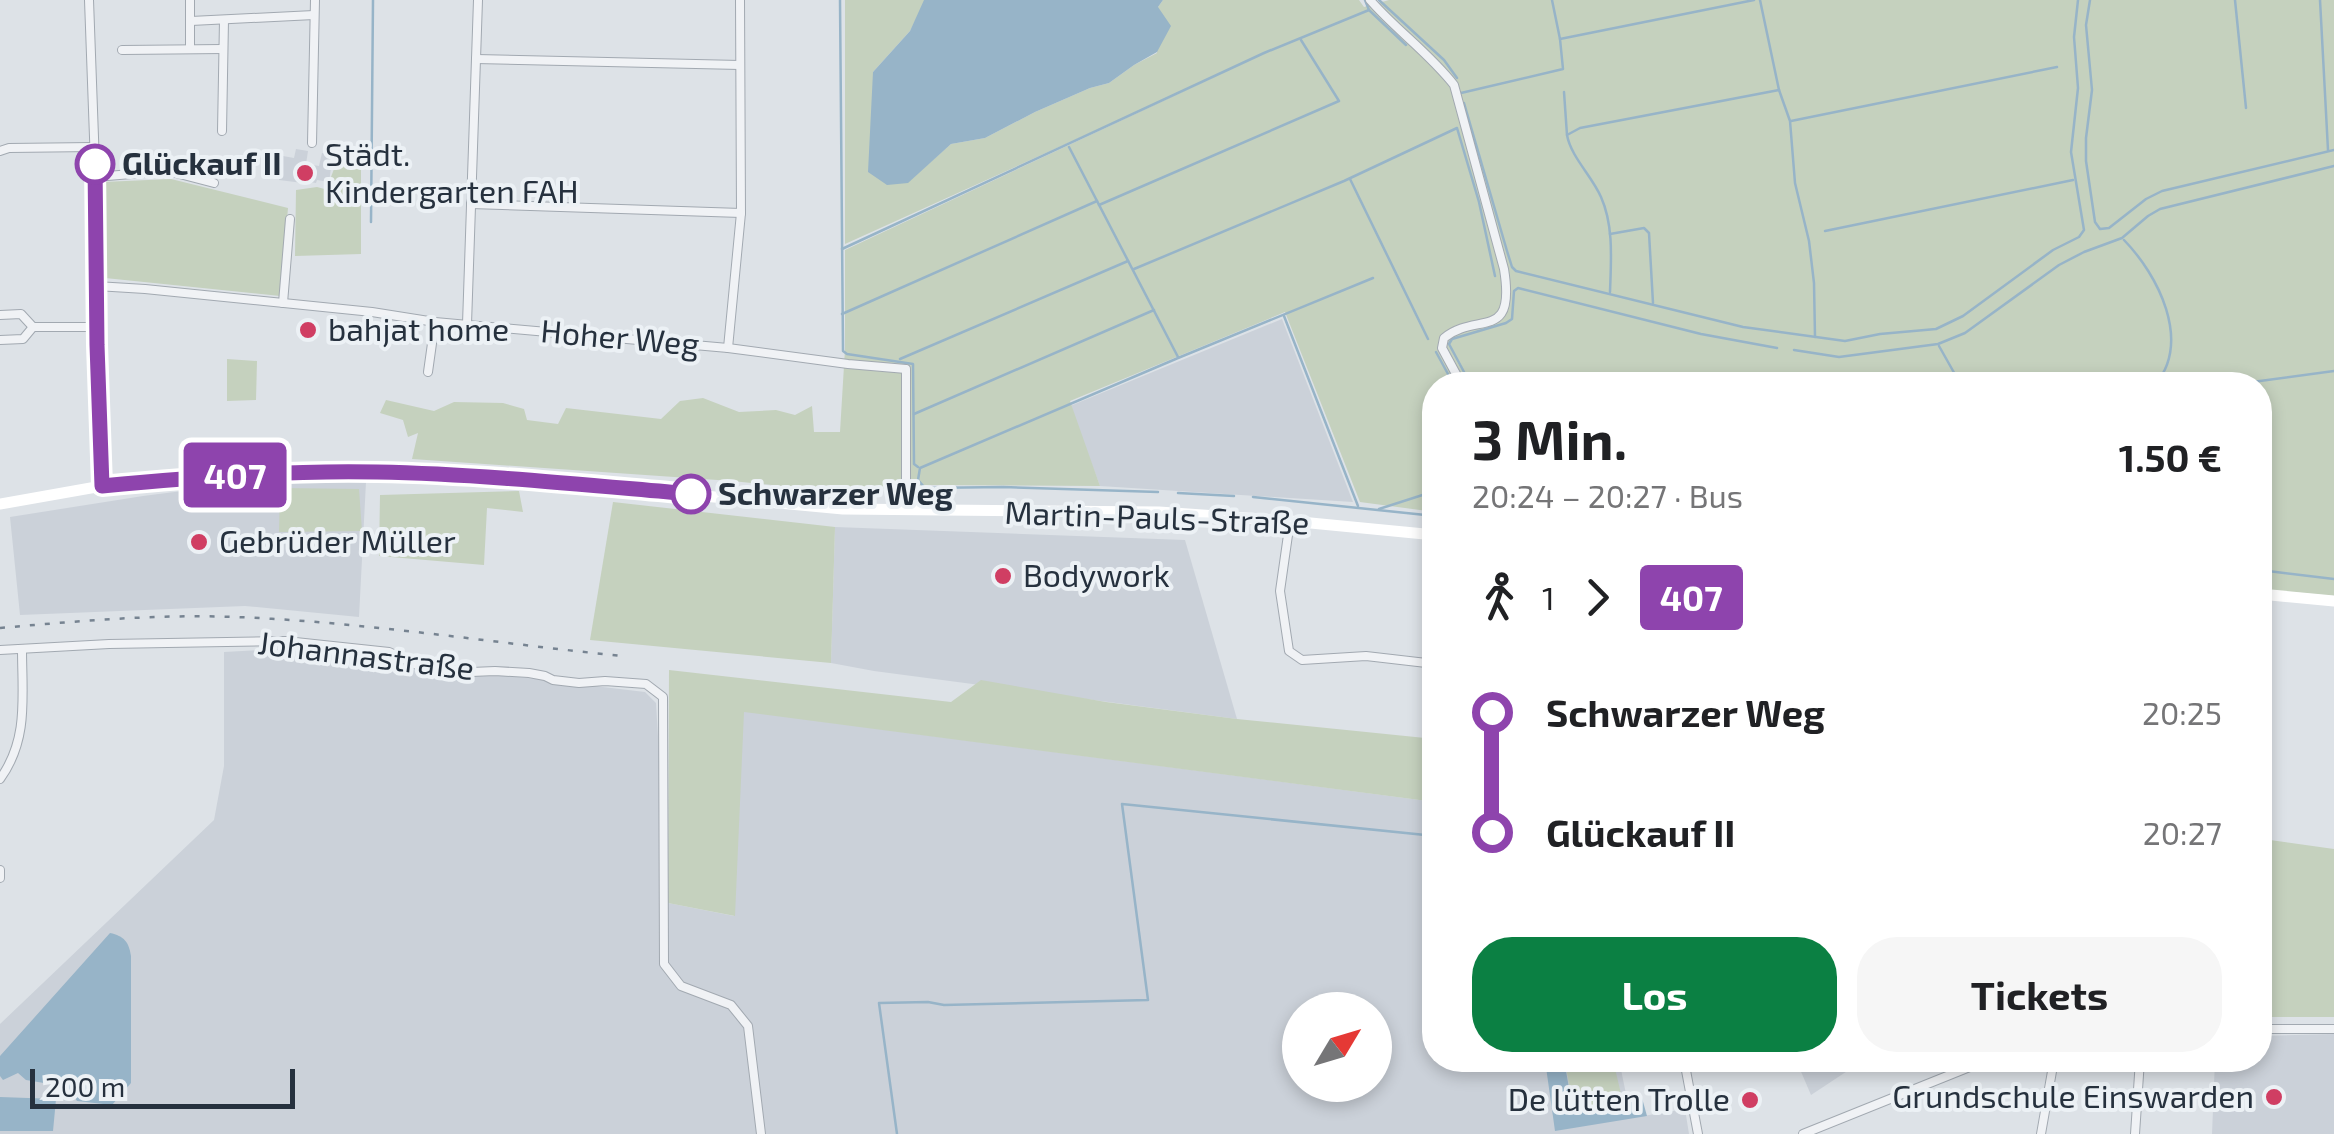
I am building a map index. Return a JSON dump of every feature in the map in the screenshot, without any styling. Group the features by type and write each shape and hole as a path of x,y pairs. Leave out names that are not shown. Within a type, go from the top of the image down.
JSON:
{"street":[{"path":"88,0 102,486"},
{"path":"190,0 190,49"},
{"path":"312,142 315,0"},
{"path":"466,324 478,0"},
{"path":"728,348 741,213 740,0"},
{"path":"1370,0 1454,85 1504,269 1504,310 1499,316 1444,338 1442,348 1455,372"},
{"path":"191,22 314,15"},
{"path":"222,132 224,20"},
{"path":"122,50 223,49"},
{"path":"476,59 740,66"},
{"path":"3,148 93,148"},
{"path":"95,177 168,171 214,184"},
{"path":"471,204 741,213"},
{"path":"283,304 290,219"},
{"name":"Hoher Weg","path":"96,286 906,369 906,510"},
{"path":"0,315 21,314 32,327"},
{"path":"428,372 434,322"},
{"path":"0,340 23,338 32,327 96,326"},
{"name":"Martin-Pauls-Straße","path":"0,504 102,486 248,474 374,472 534,480 843,509 1159,512 1422,535"},
{"path":"1290,521 1280,592 1289,651 1302,660 1366,656 1422,662"},
{"path":"2272,595 2334,601"},
{"name":"Johannastraße","path":"0,650 125,643 286,641 389,652 428,670 448,673 494,671 580,684 646,684 663,697 664,964 681,986 731,1004 748,1026 762,1134"},
{"path":"0,779 12,762 22,729 22,649"},
{"path":"0,870 0,878"},
{"path":"2272,1029 2334,1029"},
{"path":"1686,1072 1698,1134"},
{"path":"1803,1134 1957,1072"},
{"path":"2042,1134 2052,1072"},
{"path":"2136,1134 2139,1072"}],"shaded area":[{"name":"Städt. Kindergarten FAH","path":"296,149 308,151 306,164 319,166 322,153 333,154 329,182 279,180 283,156 294,158"},
{"path":"1282,319 1353,502 1100,486 1070,406"},
{"path":"261,481 366,482 359,617 245,606 20,615 10,517"},
{"path":"835,527 1185,540 1237,719 831,663"},
{"path":"281,649 645,692 656,703 668,903 734,916 743,711 1422,800 1422,1072 1621,1072 1631,1118 1685,1109 1689,1134 0,1134 0,1024 214,820 224,766 224,652"},
{"name":"Grundschule Einswarden","path":"2334,1034 2334,1134 2212,1134 2215,1072 2272,1072 2272,1036"},
{"path":"1801,1072 1846,1072 1811,1095"}],"green space":[{"path":"845,0 925,2 910,31 873,72 908,182 951,144 985,138 1035,112 1109,83 1157,53 1158,7 1163,0 1359,0 1364,7 1389,0 2334,0 2334,596 2272,590 2272,372 1422,372 1422,510 1360,502 1285,312 1070,401 1100,486 927,485 842,492 412,459 418,433 408,437 403,420 380,413 386,400 434,411 454,402 503,403 524,409 527,420 558,424 566,408 661,419 680,401 703,398 739,412 776,410 795,415 812,406 814,432 840,432 845,250 1227,71 845,244"},
{"path":"343,161 361,161 361,254 295,256 296,190 336,189 331,177"},
{"path":"171,179 288,208 280,296 105,278 103,182"},
{"path":"227,359 257,361 256,400 227,401"},
{"path":"280,488 359,489 362,531 279,532"},
{"path":"519,491 523,512 487,508 484,565 379,556 380,495"},
{"path":"613,502 835,527 831,663 590,640"},
{"path":"669,670 951,702 981,680 1106,702 1422,738 1422,800 744,712 735,916 668,903"},
{"path":"2272,840 2334,849 2334,1017 2272,1017"},
{"path":"1567,1072 1616,1072 1622,1098 1573,1110"}],"water":[{"path":"924,0 1163,0 1158,7 1171,26 1157,52 1109,83 1035,112 985,138 951,144 908,183 887,185 868,172 873,72 910,31"},
{"path":"110,933 125,940 131,956 131,1083 112,1105 77,1101 68,1087 26,1080 18,1073 3,1080 0,1056"},
{"path":"1547,1072 1566,1072 1573,1110 1642,1098 1647,1116 1555,1131"},
{"path":"0,1097 56,1099 53,1131 0,1131"}],"waterway":[{"path":"371,222 373,0"},
{"path":"840,0 843,351 913,364 914,464 918,467"},
{"path":"1365,0 1369,10 1406,45"},
{"path":"1379,0 1444,60 1457,78"},
{"path":"1461,93 1563,69 1552,0"},
{"path":"1560,39 1754,0"},
{"path":"1760,0 1779,90 1790,121 1795,183 1814,283 1815,337"},
{"path":"1464,103 1516,271 1743,327 1845,341 1936,329 1963,316 2084,230 2071,152 2078,88 2074,37 2078,0"},
{"path":"2090,0 2086,25 2092,90 2086,161 2095,222 2100,229 2109,228 2162,191 2334,150"},
{"path":"2235,0 2246,108"},
{"path":"2320,0 2328,150"},
{"path":"842,249 1264,53 1369,10"},
{"path":"1099,205 1339,101 1301,40"},
{"path":"1791,121 2057,67"},
{"path":"1610,292 1611,244 1605,208 1567,135 1580,128 1779,90"},
{"path":"1564,92 1567,135"},
{"path":"1134,269 1344,181 1457,128 1495,276"},
{"path":"1069,147 1178,357"},
{"path":"1794,350 1839,357 1938,344 1965,333 2059,265 2122,238 2160,209 2334,166"},
{"path":"1350,179 1428,339"},
{"path":"1825,231 2073,180"},
{"path":"842,314 1097,201"},
{"path":"1610,234 1644,228 1649,233 1653,303"},
{"path":"2124,240 2148,271 2166,309 2171,349 2163,372"},
{"path":"900,359 1128,261"},
{"path":"1158,492 925,488 918,480 920,468 1373,278"},
{"path":"1464,372 1449,344 1452,339 1512,319 1514,291 1518,288 1701,334 1777,348"},
{"path":"914,414 1154,310"},
{"path":"1284,316 1358,506"},
{"path":"1939,346 1954,372"},
{"path":"1436,352 1447,372"},
{"path":"2272,379 2334,371"},
{"path":"1178,493 1234,496"},
{"path":"1379,509 1422,495"},
{"path":"1253,497 1422,515"},
{"path":"2272,571 2334,579"},
{"path":"897,1134 879,1003 1148,1000 1122,804 1422,835"}],"railway":[{"path":"0,628 147,617 236,617 381,628 622,656"}],"bus line":[{"name":"407","path":"95,164 102,486 248,474 374,472 534,480 691,494"}],"place":[{"name":"Glückauf II","path":"95,164"},
{"name":"Städt. Kindergarten FAH","path":"305,173"},
{"name":"bahjat home","path":"308,330"},
{"name":"Schwarzer Weg","path":"691,494"},
{"name":"Gebrüder Müller","path":"199,542"},
{"name":"Bodywork","path":"1003,576"},
{"name":"Grundschule Einswarden","path":"2274,1097"},
{"name":"De lütten Trolle","path":"1750,1100"}]}
